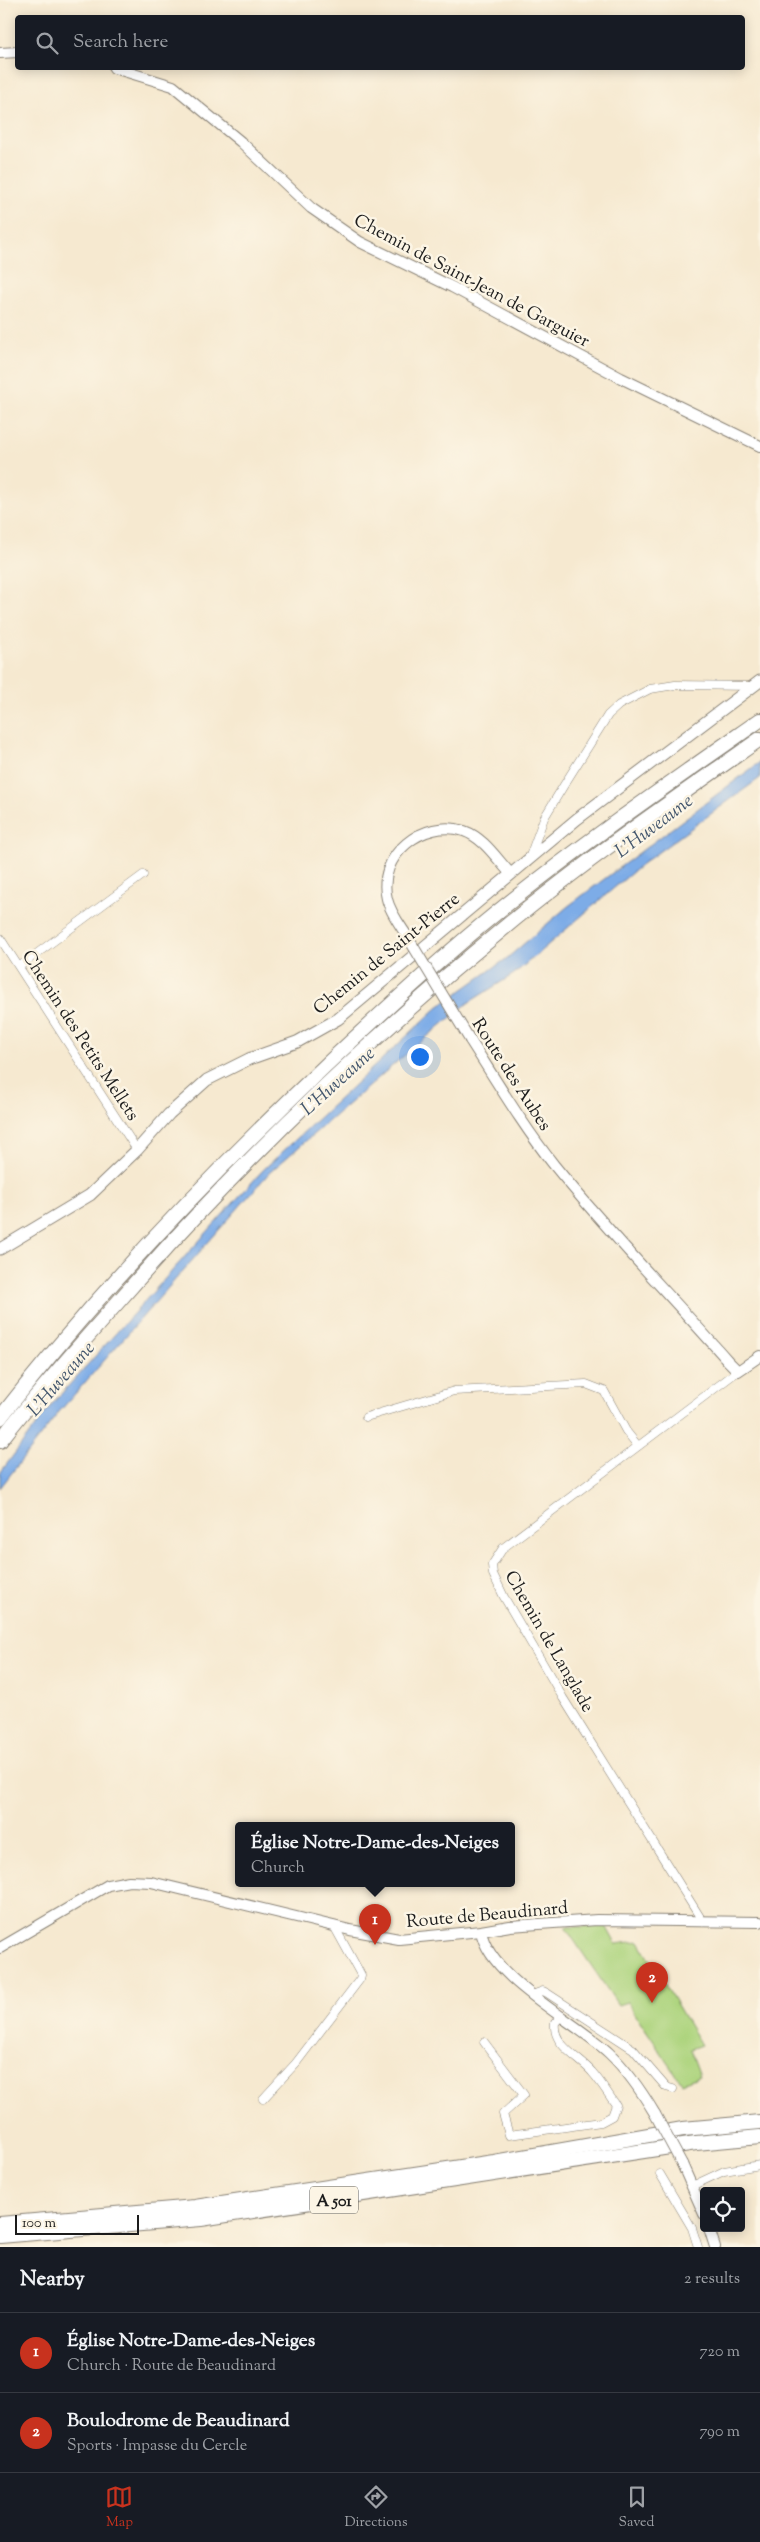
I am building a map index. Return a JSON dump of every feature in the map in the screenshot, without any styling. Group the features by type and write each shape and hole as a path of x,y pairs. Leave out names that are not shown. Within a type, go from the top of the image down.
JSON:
{"highway":[{"path":"0,1418 26,1384 160,1231 264,1123 395,1000 496,914 617,820 760,720"},
{"path":"0,1442 36,1394 172,1240 276,1132 408,1009 505,927 628,831 760,739"},
{"name":"A 501","path":"0,2224 195,2207 494,2162 683,2129 760,2122"},
{"name":"A 501","path":"0,2236 201,2220 696,2143 760,2136"}],"main road":[{"name":"Chemin de Saint-Pierre","path":"0,1248 90,1195 137,1150 169,1114 207,1080 249,1059 297,1042 338,1019 530,856 668,748 757,683"}],"street":[{"path":"0,53 15,52"},
{"name":"Chemin de Saint-Jean de Garguier","path":"121,70 173,86 241,142 311,208 360,242 452,287 621,378 760,446"},
{"path":"530,856 544,818 608,715 619,704 650,689 675,685 757,683"},
{"name":"Route des Aubes","path":"510,873 483,843 465,832 439,828 419,835 398,851 387,873 387,899 407,936 470,1040 529,1131 559,1171 738,1370"},
{"path":"20,966 143,875"},
{"name":"Chemin des Petits Mellets","path":"0,938 20,966 137,1150"},
{"path":"738,1370 760,1356"},
{"name":"Chemin de Langlade","path":"703,1922 563,1698 493,1574 492,1564 503,1548 738,1370"},
{"path":"366,1417 454,1391 586,1384 604,1391 626,1431 638,1446"},
{"name":"Route de Beaudinard","path":"0,1948 87,1895 108,1885 129,1881 151,1882 334,1926 399,1939 481,1931 510,1926 597,1920 760,1922"},
{"path":"263,2099 296,2063 360,1979 361,1974 334,1926"},
{"path":"481,1931 483,1943 495,1960 532,1995 618,2062 641,2090 682,2164 700,2205"},
{"path":"532,1995 543,1991 612,2033 633,2050 666,2086 672,2089"},
{"path":"484,2042 524,2096 503,2114 506,2132 509,2135 601,2122 612,2116 616,2105 592,2071 563,2045 555,2034 555,2023 561,2016"},
{"path":"692,2186 724,2171 760,2165"},
{"path":"660,2174 692,2228 698,2247"},
{"path":"710,2232 715,2247"}],"green space":[{"path":"606,1926 616,1944 639,1941 701,2045 690,2049 700,2076 682,2083 627,2002 618,2005 565,1927"}],"water":[{"path":"760,762 760,778 642,864 514,974 468,1003 269,1173 59,1412 0,1488 0,1473 52,1404 263,1170 438,1007 506,959 567,907"}],"place":[{"name":"Église Notre-Dame-des-Neiges","path":"375,1945"},
{"name":"Boulodrome de Beaudinard","path":"652,2003"}],"water label":[{"name":"L'Huveaune","path":"653,825"},
{"name":"L'Huveaune","path":"337,1080"},
{"name":"L'Huveaune","path":"60,1378"}]}
